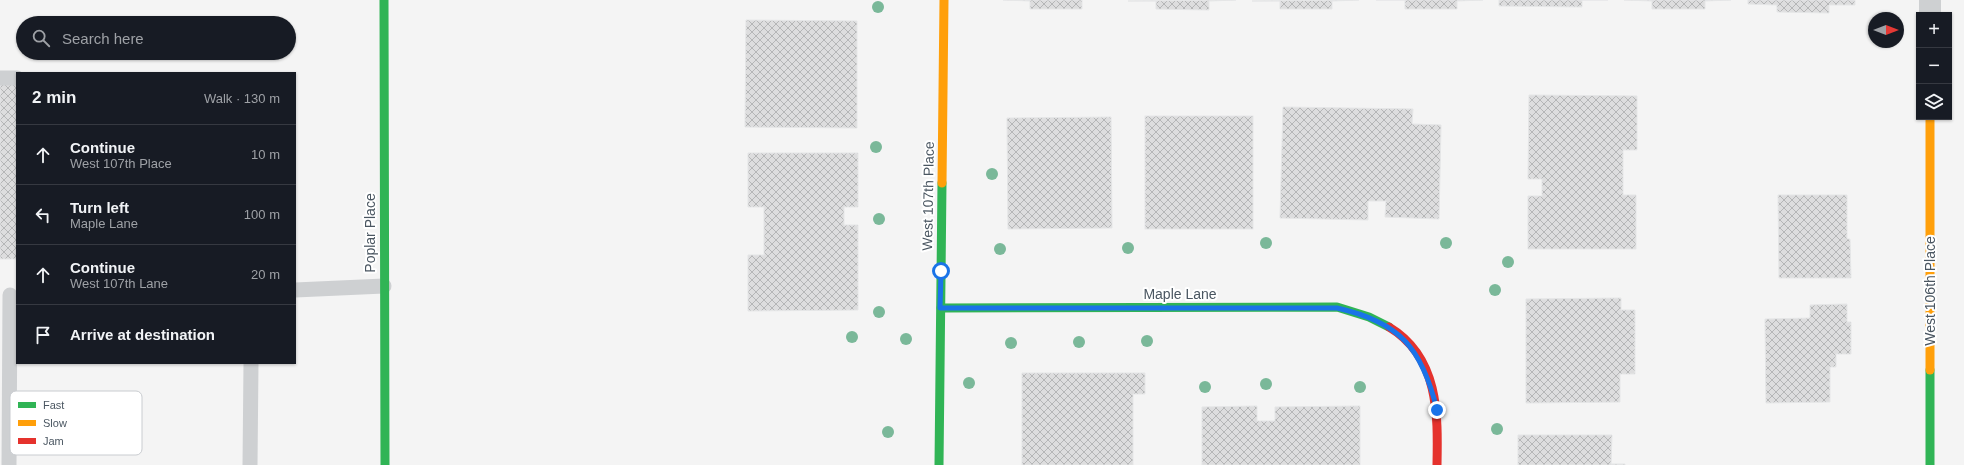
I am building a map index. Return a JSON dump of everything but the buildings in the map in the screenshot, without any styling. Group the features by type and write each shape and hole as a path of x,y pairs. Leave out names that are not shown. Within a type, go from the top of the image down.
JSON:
{"street":[{"name":"Poplar Place","path":"384,0 385,465"},
{"name":"West 107th Place","path":"939,465 944,0"},
{"path":"1930,0 1930,12"},
{"name":"West 106th Place","path":"1930,120 1930,465"},
{"name":"Maple Lane","path":"940,308 1337,308 1359,313 1398,333 1409,344 1421,362 1428,376 1437,410 1437,465"}],"lane":[{"path":"0,78 16,78"},
{"path":"296,290 384,286"},
{"path":"9,295 9,465"},
{"path":"250,465 251,364"}],"traffic: fast":[{"path":"384,0 385,465"},
{"path":"939,465 942,183"},
{"path":"941,308 1337,307 1369,317 1389,327"},
{"path":"1930,370 1930,465"}],"traffic: slow":[{"path":"942,183 944,0"},
{"path":"1930,120 1930,370"}],"traffic: jam":[{"path":"1389,327 1405,339 1418,354 1426,370 1432,388 1435,407 1437,426 1437,465"}],"route":[{"path":"941,271 940,308 1337,308 1359,313 1398,333 1409,344 1421,362 1431,384 1437,410"}]}
